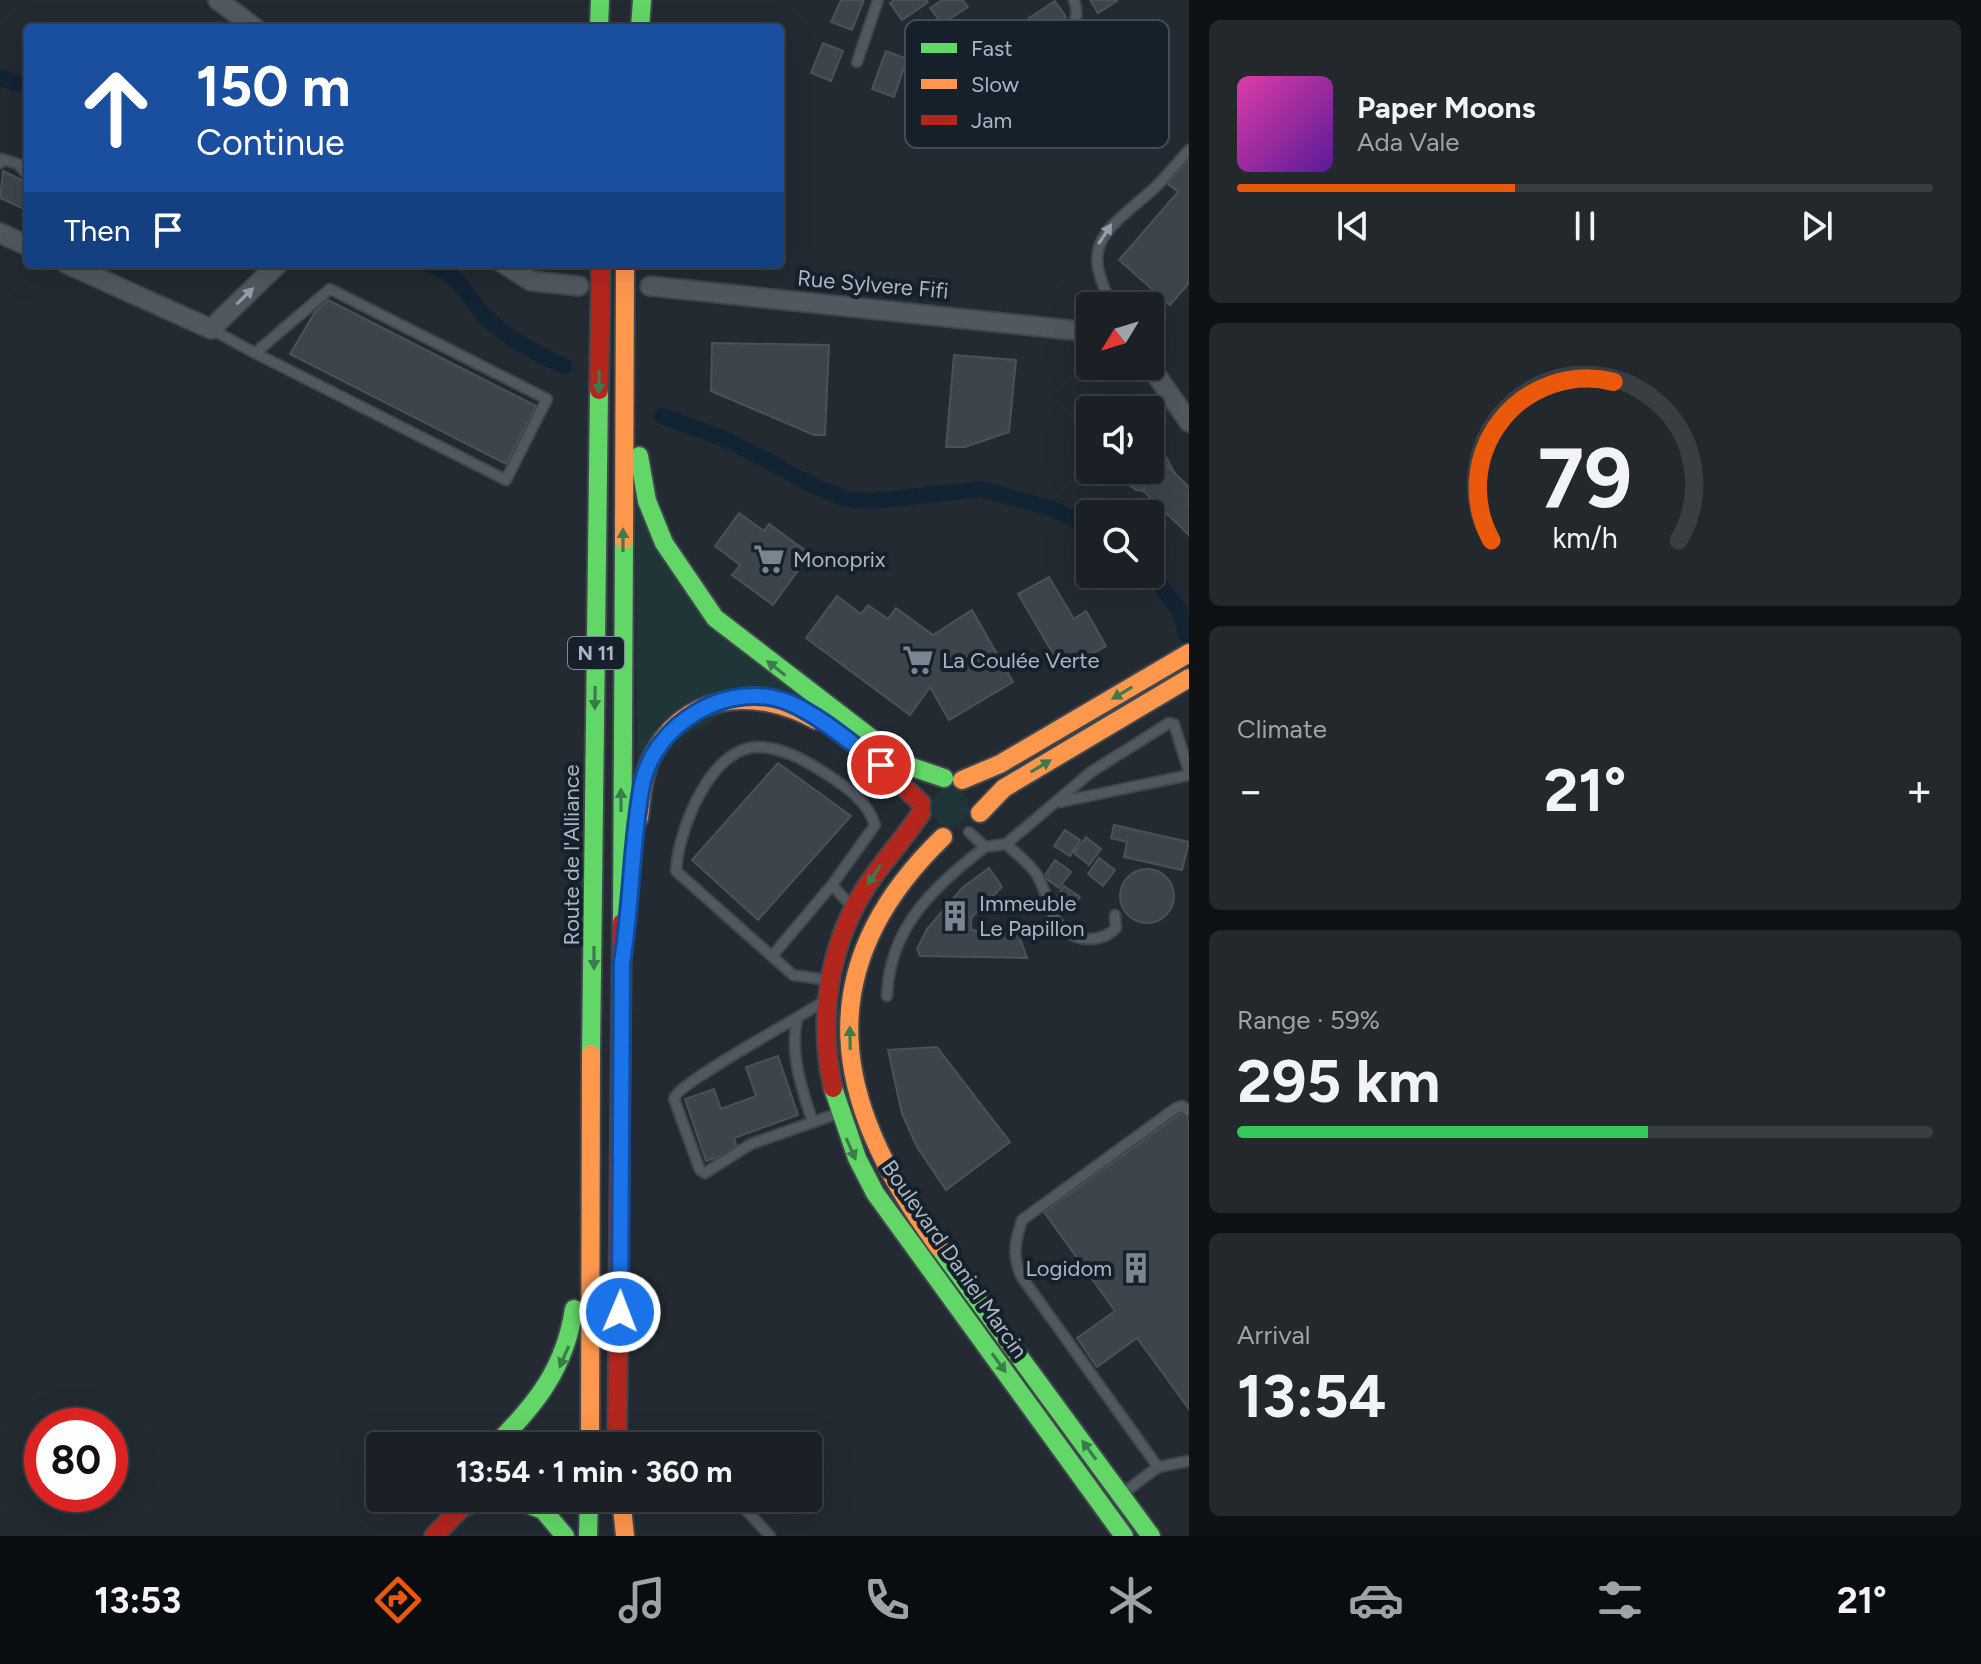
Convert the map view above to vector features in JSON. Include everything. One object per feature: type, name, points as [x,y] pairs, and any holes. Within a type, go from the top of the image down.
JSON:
[{"type":"main road","points":[[586,0],[586,24]]},
{"type":"main road","points":[[599,24],[600,0]]},
{"type":"main road","points":[[625,0],[625,24]]},
{"type":"main road","points":[[640,24],[642,0]]},
{"type":"main road","name":"Route de l'Alliance","points":[[590,1432],[589,1202],[595,1002],[601,268]]},
{"type":"main road","name":"N 11","points":[[617,1432],[625,268]]},
{"type":"main road","points":[[624,329],[632,369],[640,474],[663,543],[689,587],[731,633],[835,714],[906,765],[953,779],[977,794],[980,813]]},
{"type":"main road","points":[[921,808],[931,785],[1000,764],[1189,653]]},
{"type":"main road","points":[[622,962],[646,773],[666,737],[705,707],[748,698],[789,703],[881,765],[921,808],[926,826],[943,837],[957,837],[969,832],[980,813],[1004,788],[1189,678]]},
{"type":"main road","name":"Boulevard Daniel Marcin","points":[[921,808],[854,909],[831,980],[824,1051],[837,1114],[857,1163],[875,1193],[1124,1536]]},
{"type":"main road","name":"Boulevard Daniel Marcin","points":[[943,837],[910,865],[893,885],[861,955],[850,1002],[849,1040],[858,1105],[892,1178],[1151,1536]]},
{"type":"main road","points":[[507,1432],[541,1396],[567,1355],[577,1276],[583,1062],[587,1027],[595,1002]]},
{"type":"main road","points":[[418,1536],[434,1512]]},
{"type":"main road","points":[[434,1536],[439,1526],[456,1512]]},
{"type":"main road","points":[[547,1512],[565,1536]]},
{"type":"main road","points":[[588,1536],[589,1512]]},
{"type":"main road","points":[[615,1536],[617,1512]]},
{"type":"main road","points":[[621,1512],[625,1536]]},
{"type":"street","points":[[218,0],[250,24]]},
{"type":"street","points":[[0,233],[24,244]]},
{"type":"street","points":[[82,268],[211,329],[274,268]]},
{"type":"street","points":[[510,268],[531,281],[579,286]]},
{"type":"street","name":"Rue Sylvere Fifi","points":[[650,286],[1076,331]]},
{"type":"street","points":[[1160,380],[1189,422]]},
{"type":"lane","points":[[857,62],[878,0]]},
{"type":"lane","points":[[1074,0],[1077,8],[1074,20]]},
{"type":"lane","points":[[1107,292],[1098,272],[1096,251],[1100,241],[1111,225],[1151,192],[1189,150]]},
{"type":"lane","points":[[0,163],[2,159],[18,164],[24,171]]},
{"type":"lane","points":[[211,329],[255,353],[506,480],[547,399],[330,289],[255,353]]},
{"type":"lane","points":[[887,996],[888,969],[911,919],[942,880],[985,847],[1006,844],[1091,772],[1169,723],[1174,724],[1189,774],[1057,803]]},
{"type":"lane","points":[[772,956],[832,885],[875,825],[873,817],[855,793],[801,757],[759,747],[739,751],[715,771],[691,809],[677,854],[676,871],[793,975],[831,980]]},
{"type":"lane","points":[[969,832],[985,847]]},
{"type":"lane","points":[[1006,844],[1036,873],[1053,919],[1065,931],[1085,939],[1108,935],[1117,924],[1115,915]]},
{"type":"lane","points":[[832,885],[854,909]]},
{"type":"lane","points":[[827,999],[731,1059],[709,1068],[677,1091],[674,1099],[700,1170],[705,1173],[751,1144],[812,1120],[837,1114]]},
{"type":"lane","points":[[797,1019],[794,1037],[798,1069],[812,1120]]},
{"type":"lane","points":[[1158,1467],[1021,1276],[1014,1260],[1015,1242],[1022,1220],[1176,1108],[1182,1106],[1189,1111]]},
{"type":"lane","points":[[1121,1494],[1158,1467],[1189,1461]]},
{"type":"lane","points":[[748,1512],[770,1536]]},
{"type":"green space","points":[[635,504],[797,697],[772,688],[638,761]]},
{"type":"green space","points":[[950,788],[963,794],[969,807],[963,820],[950,826],[937,820],[931,807],[937,794]]},
{"type":"building","points":[[841,0],[864,0],[852,30],[831,22]]},
{"type":"building","points":[[895,0],[928,2],[902,20],[890,3]]},
{"type":"building","points":[[942,0],[963,0],[968,7],[948,20],[939,20],[930,8]]},
{"type":"building","points":[[1090,0],[1116,0],[1117,1],[1098,13]]},
{"type":"building","points":[[1055,1],[1066,17],[1062,20],[1029,18]]},
{"type":"building","points":[[823,43],[843,51],[831,81],[811,73]]},
{"type":"building","points":[[886,51],[905,58],[894,97],[872,89]]},
{"type":"building","points":[[1189,159],[1189,283],[1170,305],[1164,300],[1164,292],[1155,292],[1119,260],[1178,192],[1168,184]]},
{"type":"building","points":[[3,171],[24,181],[24,209],[0,198]]},
{"type":"building","points":[[328,300],[536,406],[506,464],[290,354],[315,312]]},
{"type":"building","points":[[712,343],[829,345],[825,435],[814,435],[711,391]]},
{"type":"building","points":[[954,355],[1016,360],[1009,432],[965,447],[946,447]]},
{"type":"building","points":[[1164,454],[1176,475],[1167,466],[1164,468]]},
{"type":"building","points":[[1167,466],[1189,487],[1189,535],[1164,511],[1164,500],[1152,500],[1142,490],[1148,484],[1164,484],[1164,469]]},
{"type":"building","points":[[1129,484],[1147,484],[1142,491]]},
{"type":"building","name":"Monoprix","points":[[739,513],[764,531],[769,524],[810,554],[773,605],[732,575],[740,565],[715,546]]},
{"type":"building","points":[[1049,577],[1074,619],[1086,611],[1106,646],[1063,671],[1018,594]]},
{"type":"building","name":"La Coulée Verte","points":[[837,596],[861,614],[868,605],[888,619],[896,608],[933,635],[972,610],[1013,682],[949,720],[930,687],[910,715],[806,638]]},
{"type":"building","points":[[778,763],[851,816],[758,920],[692,860]]},
{"type":"building","points":[[1114,825],[1189,842],[1182,870],[1124,857],[1127,842],[1111,838]]},
{"type":"building","points":[[1065,830],[1080,840],[1070,856],[1054,846]]},
{"type":"building","points":[[1086,837],[1101,849],[1089,865],[1074,853]]},
{"type":"building","points":[[1099,858],[1115,870],[1103,886],[1088,874]]},
{"type":"building","points":[[1055,860],[1071,872],[1059,888],[1044,877]]},
{"type":"building","name":"Immeuble Le Papillon","points":[[989,868],[1002,887],[971,918],[971,929],[1018,933],[1027,958],[920,956],[917,949],[927,929],[962,888]]},
{"type":"building","points":[[1147,869],[1166,877],[1174,896],[1166,915],[1147,923],[1128,915],[1120,896],[1128,877]]},
{"type":"building","points":[[1064,886],[1080,897],[1068,913],[1053,902]]},
{"type":"building","points":[[937,1047],[1010,1142],[946,1190],[917,1147],[902,1114],[888,1050]]},
{"type":"building","points":[[778,1056],[798,1115],[734,1138],[738,1150],[706,1161],[685,1099],[714,1089],[721,1109],[756,1096],[746,1067]]},
{"type":"building","name":"Logidom","points":[[1183,1112],[1189,1121],[1189,1409],[1137,1338],[1097,1367],[1077,1338],[1115,1311],[1044,1212]]},
{"type":"waterway","points":[[0,78],[24,85]]},
{"type":"waterway","points":[[439,268],[456,280],[484,315],[502,331],[564,366]]},
{"type":"waterway","points":[[662,416],[730,441],[810,484],[846,499],[873,501],[981,489],[1053,509],[1076,520]]},
{"type":"waterway","points":[[1162,588],[1179,610],[1187,636]]},
{"type":"traffic: fast","points":[[599,24],[600,0]]},
{"type":"traffic: fast","points":[[640,24],[642,0]]},
{"type":"traffic: fast","points":[[591,1054],[599,390]]},
{"type":"traffic: fast","points":[[639,456],[647,501],[664,543],[715,618],[906,765],[944,778]]},
{"type":"traffic: fast","points":[[622,923],[624,540]]},
{"type":"traffic: fast","points":[[833,1088],[857,1158],[875,1193],[1124,1536]]},
{"type":"traffic: fast","points":[[938,1246],[1151,1536]]},
{"type":"traffic: fast","points":[[508,1432],[535,1400],[556,1367],[564,1350],[574,1309]]},
{"type":"traffic: fast","points":[[545,1512],[565,1536]]},
{"type":"traffic: fast","points":[[588,1536],[589,1512]]},
{"type":"traffic: slow","points":[[624,540],[625,268]]},
{"type":"traffic: slow","points":[[962,780],[1000,764],[1189,653]]},
{"type":"traffic: slow","points":[[980,813],[1004,788],[1189,678]]},
{"type":"traffic: slow","points":[[639,818],[649,763],[663,739],[679,722],[699,709],[721,702],[768,702],[816,720]]},
{"type":"traffic: slow","points":[[938,1246],[902,1193],[875,1141],[857,1089],[849,1038],[853,987],[870,937],[899,887],[943,837]]},
{"type":"traffic: slow","points":[[590,1432],[591,1054]]},
{"type":"traffic: slow","points":[[622,1512],[625,1536]]},
{"type":"traffic: jam","points":[[599,390],[601,268]]},
{"type":"traffic: jam","points":[[879,764],[921,803]]},
{"type":"traffic: jam","points":[[833,1088],[826,1036],[835,959],[853,910],[866,887],[921,813]]},
{"type":"traffic: jam","points":[[617,1432],[622,923]]},
{"type":"traffic: jam","points":[[434,1536],[457,1512]]},
{"type":"place","name":"Monoprix","points":[[769,559]]},
{"type":"place","name":"La Coulée Verte","points":[[918,660]]},
{"type":"place","name":"Immeuble Le Papillon","points":[[955,916]]},
{"type":"place","name":"Logidom","points":[[1136,1268]]},
{"type":"route","points":[[620,1312],[622,962],[631,910],[642,784],[650,761],[666,737],[690,715],[719,703],[758,697],[789,703],[802,710],[881,765]]}]
